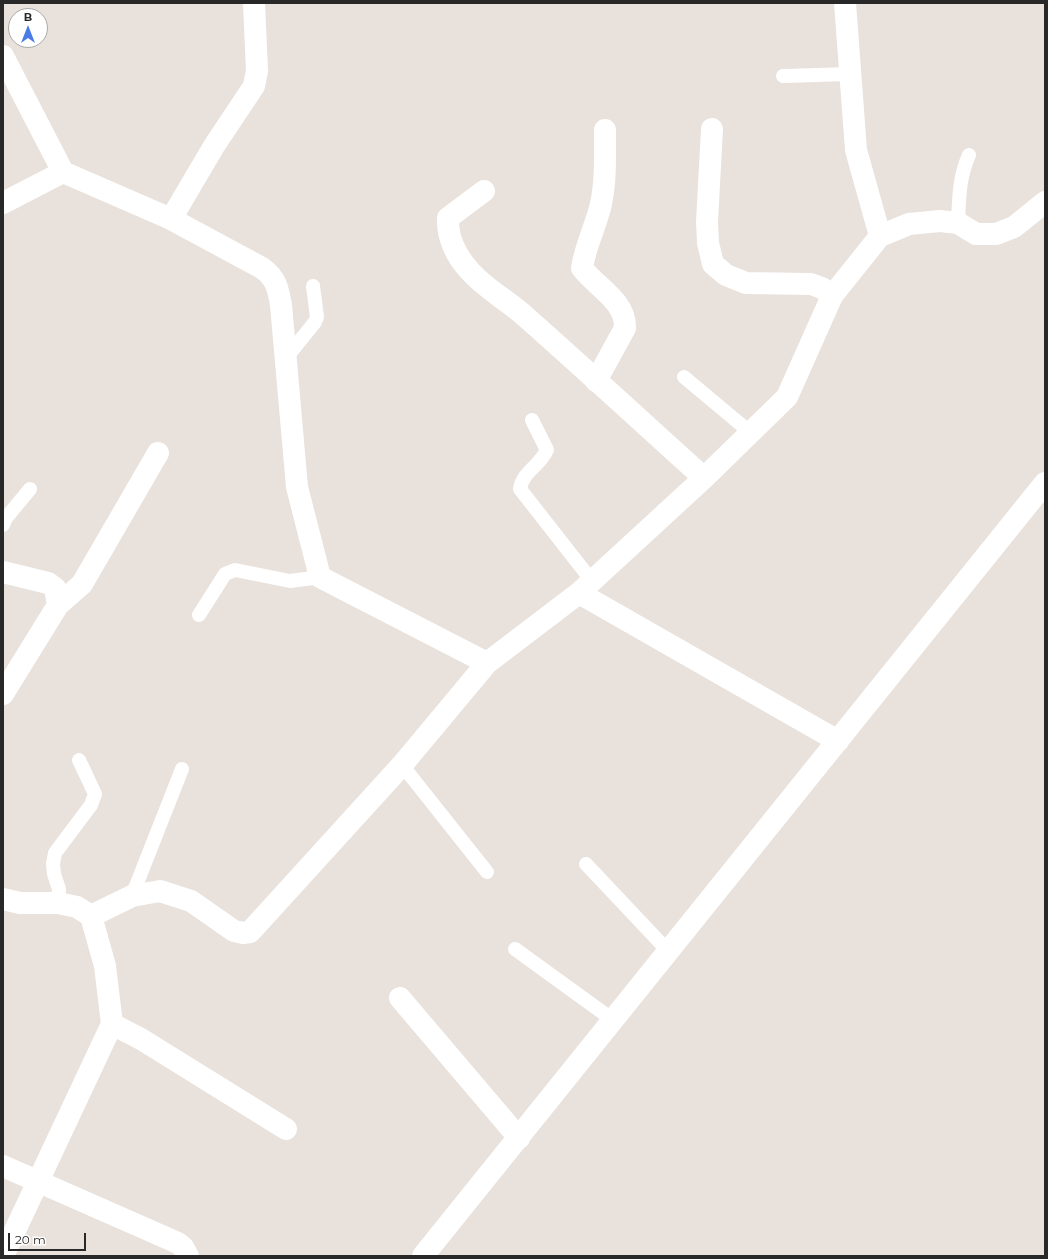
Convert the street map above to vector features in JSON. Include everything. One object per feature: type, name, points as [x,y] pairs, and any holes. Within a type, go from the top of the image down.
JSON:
[{"type":"street","points":[[171,219],[214,146],[254,86],[258,71],[254,3]]},
{"type":"street","points":[[845,3],[856,150],[880,236]]},
{"type":"street","points":[[3,56],[63,172],[171,219],[272,275],[278,285],[281,305],[296,487],[320,577],[487,663]]},
{"type":"street","points":[[712,129],[707,222],[708,242],[713,264],[726,275],[746,283],[811,284],[822,288],[832,296]]},
{"type":"street","points":[[596,381],[625,328],[626,319],[623,311],[609,294],[591,280],[582,268],[584,255],[601,204],[604,175],[605,130]]},
{"type":"street","points":[[3,203],[63,172]]},
{"type":"street","points":[[484,190],[448,218],[448,230],[454,247],[468,270],[485,286],[526,316],[704,478]]},
{"type":"street","points":[[91,916],[132,896],[160,891],[191,900],[234,931],[243,933],[250,932],[402,765],[487,663],[586,587],[704,478],[786,397],[832,296],[880,236],[909,224],[940,221],[958,223],[976,234],[996,234],[1014,228],[1045,202]]},
{"type":"street","points":[[3,694],[58,606],[82,584],[158,453]]},
{"type":"street","points":[[423,1256],[1045,484]]},
{"type":"street","points":[[3,572],[48,583],[55,588],[58,606]]},
{"type":"street","points":[[586,587],[838,741]]},
{"type":"street","points":[[3,899],[20,903],[58,903],[78,907],[91,916],[105,966],[112,1024],[3,1256]]},
{"type":"street","points":[[400,998],[519,1138]]},
{"type":"street","points":[[112,1024],[141,1039],[286,1129]]},
{"type":"street","points":[[3,1166],[178,1243],[183,1247],[188,1256]]},
{"type":"lane","points":[[783,76],[850,74]]},
{"type":"lane","points":[[958,223],[960,184],[963,168],[969,155]]},
{"type":"lane","points":[[286,358],[315,322],[317,317],[313,286]]},
{"type":"lane","points":[[684,377],[751,433]]},
{"type":"lane","points":[[532,420],[547,450],[543,458],[522,480],[520,490],[586,587]]},
{"type":"lane","points":[[3,525],[6,518],[30,489]]},
{"type":"lane","points":[[200,615],[225,574],[235,570],[290,580],[320,577]]},
{"type":"lane","points":[[58,903],[59,889],[54,874],[53,864],[55,853],[91,805],[95,794],[79,760]]},
{"type":"lane","points":[[402,765],[487,872]]},
{"type":"lane","points":[[132,896],[182,769]]},
{"type":"lane","points":[[586,864],[669,952]]},
{"type":"lane","points":[[515,949],[613,1020]]}]
